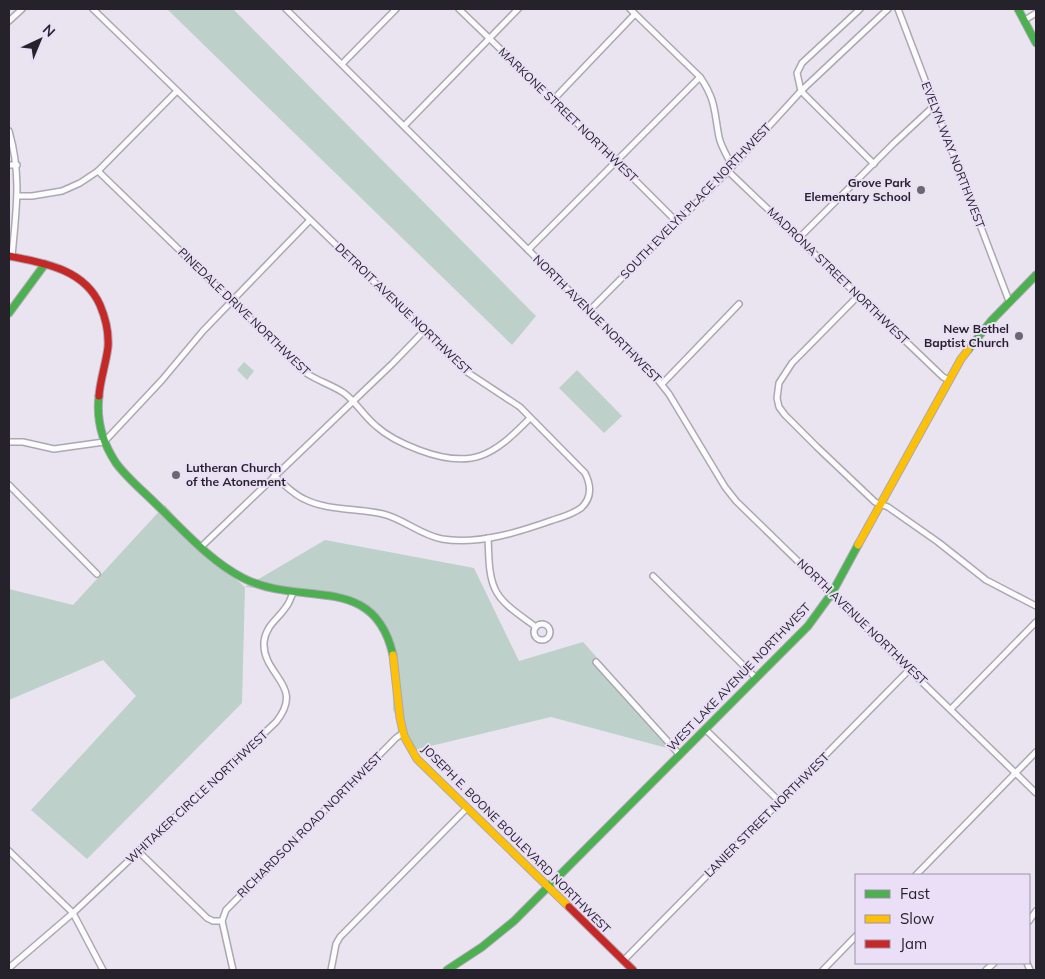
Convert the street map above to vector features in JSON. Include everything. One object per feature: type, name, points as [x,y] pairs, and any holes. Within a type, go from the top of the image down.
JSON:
[{"type":"main road","points":[[1018,9],[1036,44]]},
{"type":"main road","name":"JOSEPH E. BOONE BOULEVARD NORTHWEST","points":[[10,256],[45,264],[68,272],[78,278],[96,296],[106,315],[109,345],[98,410],[99,424],[104,442],[120,468],[221,565],[243,578],[267,588],[293,593],[332,595],[348,598],[365,606],[378,617],[385,629],[393,654],[399,718],[403,734],[417,759],[633,970]]},
{"type":"main road","points":[[9,313],[40,274],[45,264]]},
{"type":"main road","name":"WEST LAKE AVENUE NORTHWEST","points":[[447,970],[471,957],[495,938],[808,626],[832,593],[949,380],[976,339],[1009,301],[1036,275]]},
{"type":"street","points":[[9,21],[22,9]]},
{"type":"street","name":"DETROIT AVENUE NORTHWEST","points":[[93,9],[467,372],[509,398],[530,418],[585,473],[589,485],[588,498],[582,507],[573,513],[520,532],[488,538],[459,540],[441,539],[426,534],[383,514],[316,504],[294,494],[274,476]]},
{"type":"street","name":"NORTH AVENUE NORTHWEST","points":[[286,9],[662,384],[725,487],[736,501],[1036,793]]},
{"type":"street","points":[[342,64],[396,9]]},
{"type":"street","name":"MARKONE STREET NORTHWEST","points":[[459,9],[677,222]]},
{"type":"street","points":[[404,126],[518,9]]},
{"type":"street","points":[[630,9],[700,77],[708,88],[714,102],[719,139],[732,166]]},
{"type":"street","points":[[860,9],[802,63],[798,73],[801,91],[874,164]]},
{"type":"street","name":"SOUTH EVELYN PLACE NORTHWEST","points":[[590,311],[728,171],[801,91],[888,9]]},
{"type":"street","name":"EVELYN WAY NORTHWEST","points":[[898,9],[1009,301]]},
{"type":"street","points":[[1025,20],[1036,13]]},
{"type":"street","points":[[553,100],[635,14]]},
{"type":"street","points":[[528,250],[700,77]]},
{"type":"street","points":[[18,196],[32,196],[62,191],[80,183],[98,171],[177,91]]},
{"type":"street","points":[[798,239],[934,106]]},
{"type":"street","points":[[9,131],[17,165],[18,196],[10,256]]},
{"type":"street","points":[[9,165],[17,165]]},
{"type":"street","name":"PINEDALE DRIVE NORTHWEST","points":[[98,171],[306,373],[338,389],[376,426],[392,438],[435,455],[452,459],[473,458],[494,450],[509,440],[530,418]]},
{"type":"street","name":"MADRONA STREET NORTHWEST","points":[[728,171],[943,377],[949,380]]},
{"type":"street","points":[[9,442],[23,442],[54,448],[104,442],[162,380],[203,331],[310,220]]},
{"type":"street","points":[[858,296],[792,363],[779,383],[777,398],[779,407],[875,502],[888,507],[938,542],[986,580],[1036,606]]},
{"type":"street","points":[[662,384],[740,304]]},
{"type":"street","points":[[201,547],[353,402],[424,330]]},
{"type":"street","points":[[9,485],[97,574]]},
{"type":"street","points":[[488,538],[495,590],[508,605],[536,628]]},
{"type":"street","points":[[653,576],[756,678]]},
{"type":"street","name":"WHITAKER CIRCLE NORTHWEST","points":[[9,968],[73,913],[139,852],[282,715],[286,703],[286,690],[282,680],[267,660],[264,642],[269,627],[288,605],[293,593]]},
{"type":"street","points":[[951,709],[1036,622]]},
{"type":"street","points":[[596,662],[679,754]]},
{"type":"street","name":"LANIER STREET NORTHWEST","points":[[623,961],[910,669]]},
{"type":"street","points":[[705,729],[780,802]]},
{"type":"street","name":"RICHARDSON ROAD NORTHWEST","points":[[222,921],[226,910],[396,738],[403,734]]},
{"type":"street","points":[[917,874],[1036,752]]},
{"type":"street","points":[[331,970],[336,944],[340,937],[467,808]]},
{"type":"street","points":[[9,850],[73,913],[103,970]]},
{"type":"street","points":[[139,852],[207,918],[213,921],[222,921],[233,970]]},
{"type":"street","points":[[823,970],[855,937]]},
{"type":"green space","points":[[167,9],[233,9],[536,316],[512,345]]},
{"type":"green space","points":[[244,362],[254,371],[247,380],[237,370]]},
{"type":"green space","points":[[577,370],[622,416],[604,433],[559,388]]},
{"type":"green space","points":[[165,505],[215,561],[245,587],[242,703],[87,859],[31,810],[136,696],[103,660],[9,700],[9,589],[73,605]]},
{"type":"green space","points":[[325,540],[474,568],[519,661],[583,642],[682,752],[551,717],[414,750],[393,710],[392,638],[371,608],[340,598],[245,587]]},
{"type":"traffic: fast","points":[[1018,9],[1036,43]]},
{"type":"traffic: fast","points":[[9,313],[45,264]]},
{"type":"traffic: fast","points":[[968,350],[991,321],[1036,275]]},
{"type":"traffic: fast","points":[[99,396],[98,414],[101,431],[116,463],[130,479],[208,554],[243,578],[265,586],[288,591],[333,596],[352,602],[370,612],[383,629],[393,655]]},
{"type":"traffic: fast","points":[[447,970],[482,947],[514,921],[808,626],[832,593],[858,545]]},
{"type":"traffic: slow","points":[[858,545],[961,359],[968,350]]},
{"type":"traffic: slow","points":[[393,655],[400,718],[404,736],[417,759],[569,907]]},
{"type":"traffic: jam","points":[[9,256],[49,265],[62,270],[84,283],[93,293],[104,315],[108,336],[108,347],[99,396]]},
{"type":"traffic: jam","points":[[569,907],[633,970]]},
{"type":"place","name":"Grove Park Elementary School","points":[[921,190]]},
{"type":"place","name":"New Bethel Baptist Church","points":[[1019,336]]},
{"type":"place","name":"Lutheran Church of the Atonement","points":[[176,475]]}]
